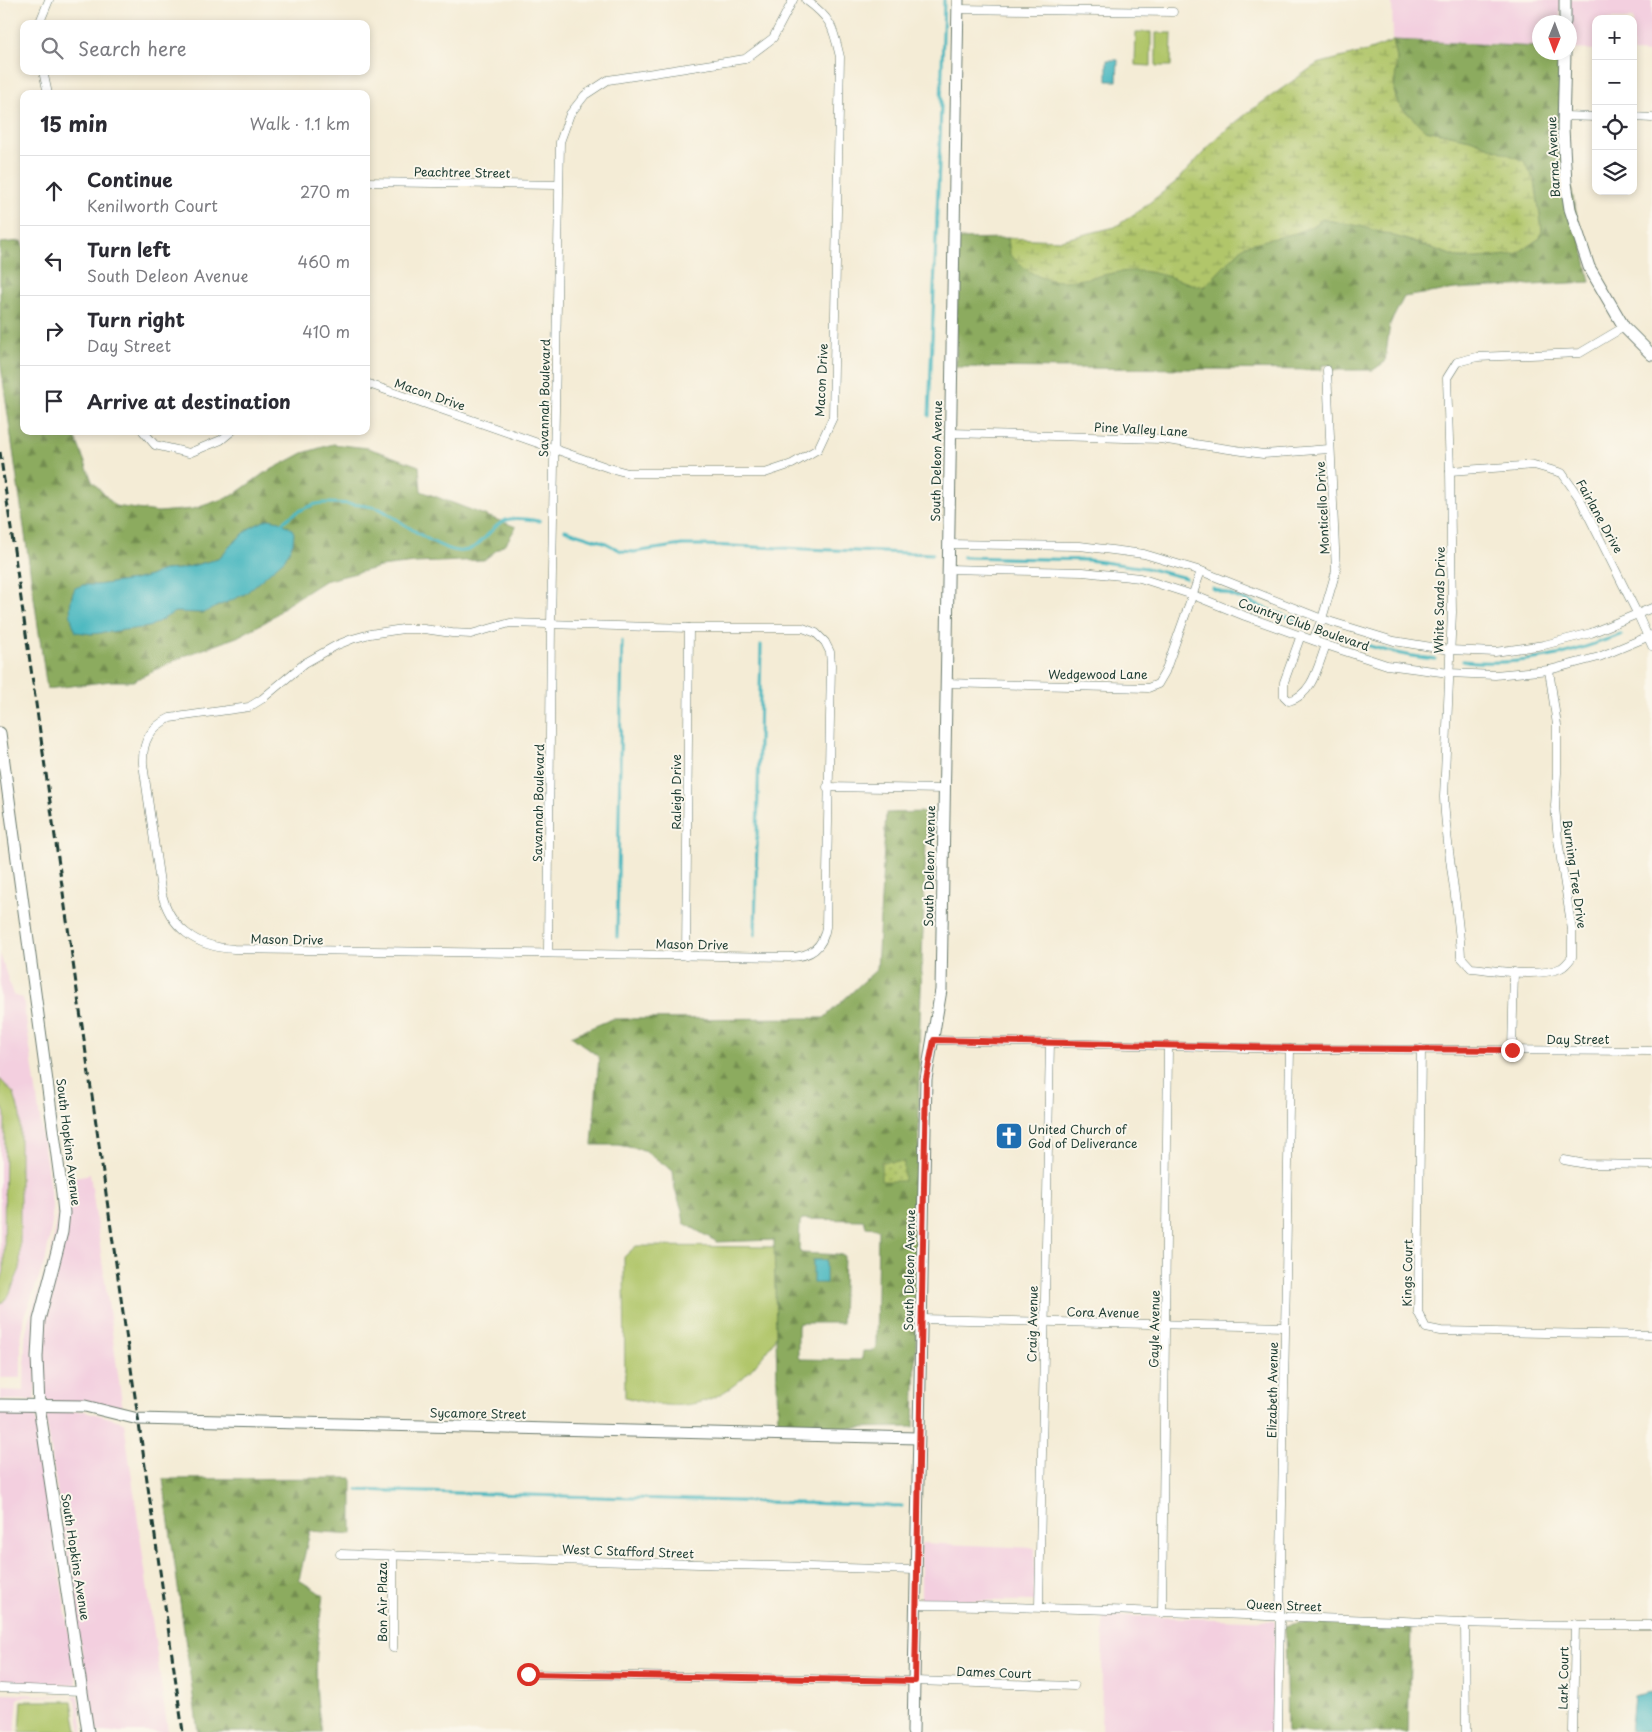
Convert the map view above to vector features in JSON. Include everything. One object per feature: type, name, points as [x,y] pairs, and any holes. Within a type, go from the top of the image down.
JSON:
[{"type":"street","points":[[41,20],[49,0]]},
{"type":"street","name":"Savannah Boulevard","points":[[548,953],[551,625],[560,142],[570,114],[584,95],[608,80],[745,59],[773,38],[792,0]]},
{"type":"street","name":"Macon Drive","points":[[370,384],[628,473],[765,473],[792,464],[818,449],[833,417],[840,58],[834,29],[822,12],[806,0]]},
{"type":"street","points":[[1565,0],[1565,15]]},
{"type":"street","points":[[958,4],[1174,12]]},
{"type":"street","name":"South Deleon Avenue","points":[[913,1732],[926,1079],[941,990],[958,4]]},
{"type":"street","name":"Barna Avenue","points":[[1565,60],[1566,183],[1570,209],[1589,267],[1624,327],[1652,355]]},
{"type":"street","points":[[44,75],[47,90]]},
{"type":"street","points":[[1564,116],[1592,117]]},
{"type":"street","points":[[1637,117],[1652,118]]},
{"type":"street","name":"Peachtree Street","points":[[370,182],[558,185]]},
{"type":"street","name":"White Sands Drive","points":[[1514,972],[1471,968],[1461,957],[1459,923],[1445,823],[1452,612],[1447,378],[1457,362],[1477,357],[1580,354],[1624,327]]},
{"type":"street","name":"Monticello Drive","points":[[1313,640],[1322,619],[1336,570],[1326,370]]},
{"type":"street","name":"Pine Valley Lane","points":[[950,433],[1160,439],[1263,454],[1329,449]]},
{"type":"street","points":[[146,435],[155,445],[189,453],[221,440],[227,435]]},
{"type":"street","name":"Fairlane Drive","points":[[1450,470],[1534,465],[1562,473],[1580,499],[1650,636],[1652,646]]},
{"type":"street","name":"Country Club Boulevard","points":[[948,544],[1080,546],[1144,554],[1201,571],[1322,619],[1394,641],[1450,650],[1495,652],[1544,645],[1591,633],[1652,608]]},
{"type":"street","name":"Country Club Boulevard","points":[[947,569],[1083,572],[1140,578],[1193,594],[1245,616],[1387,665],[1449,673],[1495,675],[1549,670],[1599,657],[1650,636]]},
{"type":"street","name":"Wedgewood Lane","points":[[946,683],[1148,688],[1158,684],[1165,672],[1201,571]]},
{"type":"street","name":"Mason Drive","points":[[542,623],[551,625],[803,628],[821,636],[828,647],[831,665],[827,787],[826,927],[823,938],[811,954],[797,957],[234,949],[213,947],[198,941],[175,922],[162,898],[142,757],[149,735],[165,720],[180,716],[249,707],[262,699],[306,663],[337,645],[352,639],[389,630],[403,629],[424,629],[465,634],[476,633],[499,624],[542,623]]},
{"type":"street","name":"Raleigh Drive","points":[[686,956],[689,628]]},
{"type":"street","points":[[1301,635],[1284,682],[1284,696],[1290,702],[1298,699],[1308,690],[1326,645]]},
{"type":"street","name":"Burning Tree Drive","points":[[1514,972],[1546,972],[1563,967],[1572,957],[1572,930],[1558,840],[1555,806],[1557,773],[1556,726],[1549,670]]},
{"type":"street","name":"South Hopkins Avenue","points":[[0,733],[64,1213],[62,1232],[39,1320],[37,1357],[39,1406],[88,1732]]},
{"type":"street","points":[[827,787],[944,789]]},
{"type":"street","points":[[1512,1050],[1514,972]]},
{"type":"street","name":"Day Street","points":[[934,1040],[1290,1048],[1652,1051]]},
{"type":"street","name":"Craig Avenue","points":[[1039,1606],[1050,1042]]},
{"type":"street","name":"Gayle Avenue","points":[[1162,1613],[1168,1046]]},
{"type":"street","name":"Elizabeth Avenue","points":[[1278,1732],[1290,1048]]},
{"type":"street","name":"Kings Court","points":[[1421,1049],[1418,1312],[1426,1328],[1441,1331],[1652,1335]]},
{"type":"street","points":[[1564,1160],[1586,1164],[1652,1165]]},
{"type":"street","name":"Cora Avenue","points":[[922,1319],[1284,1327]]},
{"type":"street","name":"Sycamore Street","points":[[0,1405],[85,1406],[138,1419],[918,1438]]},
{"type":"street","name":"West C Stafford Street","points":[[340,1554],[916,1570]]},
{"type":"street","name":"Bon Air Plaza","points":[[393,1555],[393,1648]]},
{"type":"street","name":"Queen Street","points":[[916,1606],[1039,1606],[1162,1613],[1465,1623],[1652,1625]]},
{"type":"street","points":[[1465,1623],[1466,1732]]},
{"type":"street","name":"Lark Court","points":[[1573,1732],[1574,1624]]},
{"type":"street","name":"Dames Court","points":[[528,1674],[915,1681],[1074,1686]]},
{"type":"street","points":[[0,1688],[82,1691]]},
{"type":"shaded area","points":[[1392,0],[1560,0],[1560,15],[1532,15],[1532,47],[1393,40]]},
{"type":"shaded area","points":[[1570,0],[1652,0],[1652,53],[1637,52],[1637,15],[1592,15],[1592,50],[1577,49],[1577,15],[1570,15]]},
{"type":"shaded area","points":[[0,954],[13,995],[23,998],[52,1204],[52,1223],[46,1258],[25,1316],[21,1340],[21,1378],[0,1378]]},
{"type":"shaded area","points":[[90,1174],[123,1410],[43,1401],[42,1357],[44,1321],[65,1179]]},
{"type":"shaded area","points":[[58,1196],[58,1231],[53,1249],[34,1400],[0,1400],[0,1390],[24,1391],[25,1341],[29,1317],[50,1259],[56,1224]]},
{"type":"shaded area","points":[[0,1411],[35,1412],[77,1685],[0,1683]]},
{"type":"shaded area","points":[[85,1411],[124,1422],[168,1732],[93,1732],[45,1412]]},
{"type":"shaded area","points":[[921,1543],[1035,1548],[1034,1601],[921,1600]]},
{"type":"shaded area","points":[[1103,1615],[1275,1621],[1273,1732],[1101,1732]]},
{"type":"shaded area","points":[[0,1694],[78,1696],[83,1732],[81,1732],[76,1700],[72,1696],[20,1697],[18,1699],[15,1732],[0,1732]]},
{"type":"green space","points":[[1136,32],[1151,32],[1151,66],[1135,65]]},
{"type":"green space","points":[[1156,33],[1172,33],[1171,66],[1156,66]]},
{"type":"green space","points":[[1393,40],[1532,47],[1532,60],[1560,60],[1559,128],[1590,282],[1455,289],[1404,297],[1390,324],[1385,362],[1373,370],[1331,370],[1331,365],[1322,365],[1322,370],[956,367],[958,239],[1008,238],[1010,255],[1107,274],[1132,270],[1158,273],[1204,287],[1245,245],[1315,225],[1322,219],[1360,226],[1421,244],[1459,258],[1516,254],[1540,238],[1542,230],[1535,181],[1524,162],[1470,139],[1425,130],[1398,104],[1394,91],[1397,59]]},
{"type":"green space","points":[[1393,40],[1397,59],[1394,91],[1398,104],[1425,130],[1470,139],[1524,161],[1535,181],[1542,230],[1540,238],[1516,254],[1459,258],[1421,244],[1360,226],[1322,219],[1315,225],[1296,233],[1245,245],[1204,287],[1160,274],[1142,271],[1121,272],[1070,281],[1057,281],[1045,279],[1034,274],[1010,255],[1008,238],[1061,240],[1115,227],[1177,181],[1219,136],[1250,111],[1317,64],[1367,51]]},
{"type":"green space","points":[[20,241],[20,435],[75,435],[92,481],[115,506],[158,512],[193,509],[232,496],[263,474],[303,453],[333,444],[368,448],[419,466],[421,491],[516,527],[507,542],[484,560],[415,563],[380,567],[324,581],[288,604],[267,621],[237,637],[184,656],[133,681],[111,681],[47,689],[0,359],[0,243]],"holes":[[[268,519],[203,613],[175,612],[92,634],[82,632],[83,585],[134,580],[164,570],[180,569],[218,559],[250,528]]]},
{"type":"green space","points":[[927,812],[919,1050],[919,1218],[914,1427],[778,1429],[774,1240],[717,1242],[684,1223],[675,1190],[673,1171],[644,1150],[618,1145],[592,1145],[599,1057],[571,1036],[612,1019],[824,1018],[877,969],[886,813]],"holes":[[[802,1219],[863,1220],[866,1227],[878,1230],[876,1348],[873,1351],[863,1351],[860,1360],[800,1359],[798,1357],[799,1323],[842,1323],[844,1255],[801,1253],[799,1249],[800,1222]]]},
{"type":"green space","points":[[0,1079],[14,1094],[20,1115],[20,1269],[9,1295],[0,1305],[0,1285],[4,1271],[5,1114],[0,1101]]},
{"type":"green space","points":[[881,1161],[904,1162],[904,1181],[881,1181]]},
{"type":"green space","points":[[636,1246],[776,1247],[777,1327],[775,1339],[742,1379],[727,1390],[712,1398],[680,1405],[663,1405],[625,1397],[624,1257]]},
{"type":"green space","points":[[352,1478],[352,1534],[310,1531],[299,1580],[323,1595],[317,1646],[316,1681],[322,1732],[198,1732],[163,1479]]},
{"type":"green space","points":[[1298,1623],[1411,1627],[1408,1732],[1287,1732],[1285,1626]]},
{"type":"green space","points":[[22,1701],[72,1701],[77,1732],[20,1732]]},
{"type":"water","points":[[1107,60],[1118,60],[1117,81],[1107,81]]},
{"type":"water","points":[[268,519],[280,521],[292,529],[294,533],[293,543],[285,559],[245,594],[203,613],[175,612],[149,627],[92,634],[76,632],[70,610],[75,588],[83,585],[134,580],[164,570],[180,569],[218,559],[250,528]]},
{"type":"water","points":[[813,1260],[826,1260],[826,1283],[813,1283]]},
{"type":"water","points":[[1652,1692],[1652,1732],[1630,1732],[1634,1696]]},
{"type":"waterway","points":[[929,416],[944,0]]},
{"type":"waterway","points":[[280,525],[296,513],[316,504],[338,503],[367,506],[382,510],[433,542],[457,551],[466,551],[473,548],[496,526],[510,519],[522,518],[540,521]]},
{"type":"waterway","points":[[565,530],[606,543],[621,551],[634,552],[682,545],[705,545],[933,554]]},
{"type":"waterway","points":[[963,557],[1088,560],[1146,568],[1186,578]]},
{"type":"waterway","points":[[1212,588],[1304,623]]},
{"type":"waterway","points":[[1331,632],[1382,650],[1435,659]]},
{"type":"waterway","points":[[1463,661],[1500,662],[1538,658],[1569,652],[1621,635]]},
{"type":"waterway","points":[[617,937],[622,641]]},
{"type":"waterway","points":[[755,935],[761,645]]},
{"type":"waterway","points":[[357,1490],[902,1506]]},
{"type":"railway","points":[[0,452],[183,1732]]},
{"type":"place","name":"United Church of God of Deliverance","points":[[1009,1136]]},
{"type":"route","points":[[528,1674],[915,1681],[926,1079],[934,1040],[1290,1048],[1512,1050]]}]
